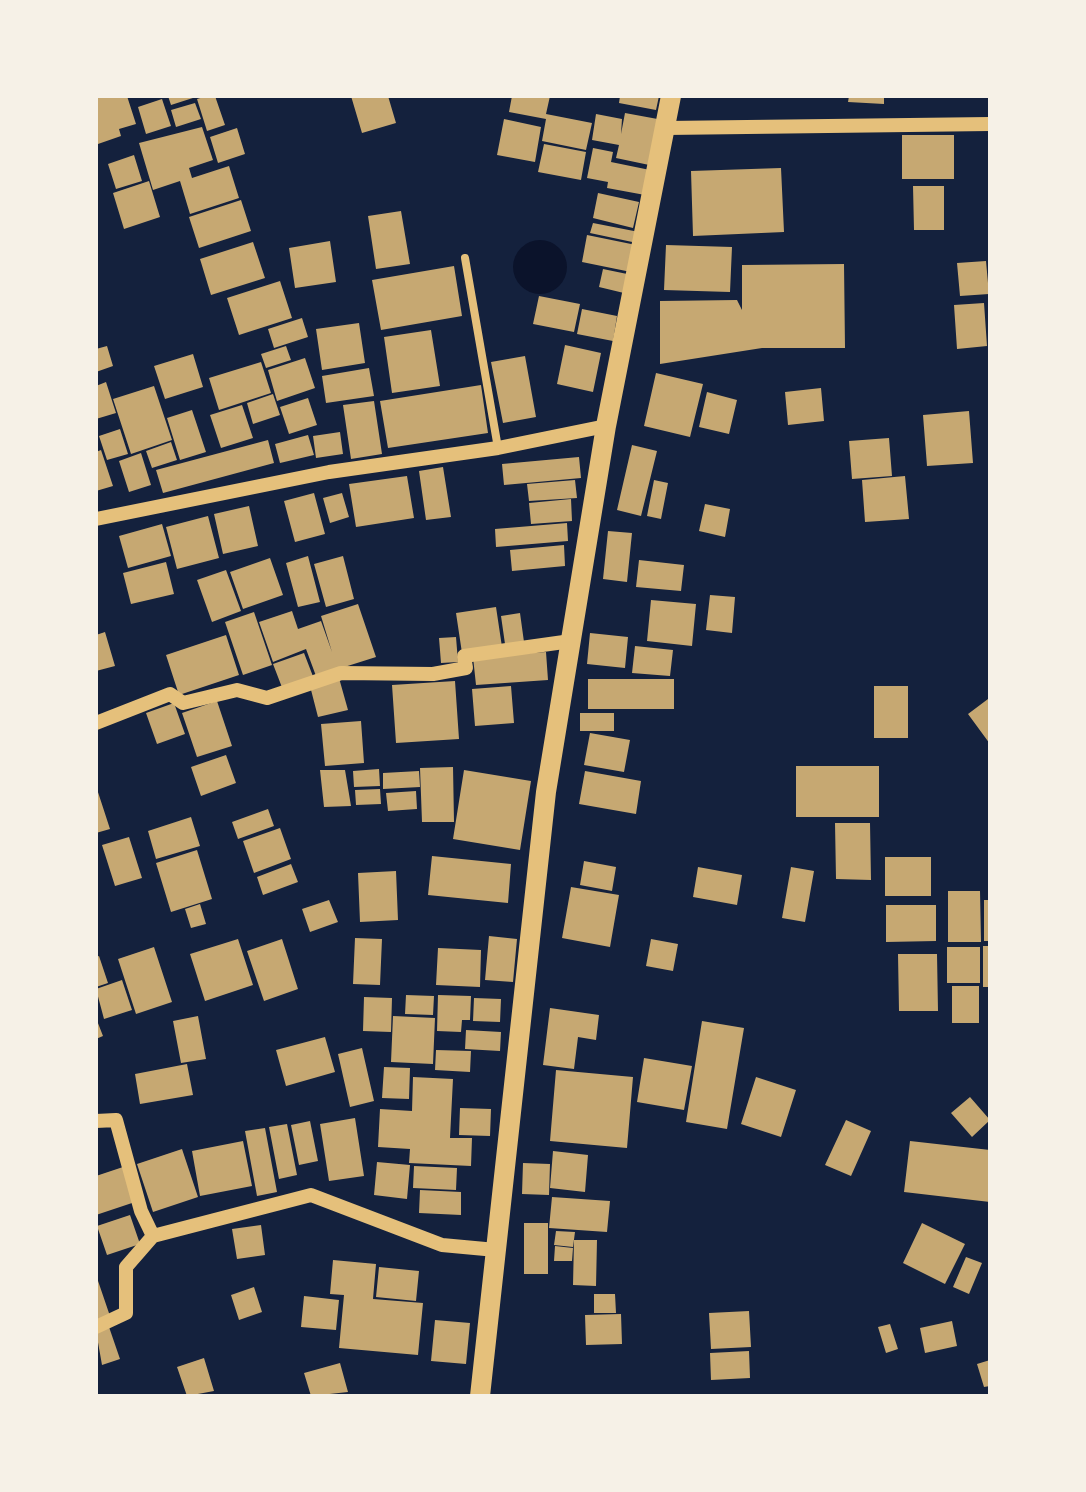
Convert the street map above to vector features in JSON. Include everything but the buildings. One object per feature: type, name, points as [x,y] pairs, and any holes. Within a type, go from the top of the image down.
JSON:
[{"type":"main road","points":[[480,1396],[546,792],[606,426],[671,96]]},
{"type":"street","points":[[666,128],[990,124]]},
{"type":"street","points":[[465,258],[498,448]]},
{"type":"street","points":[[96,519],[329,472],[498,448],[606,426]]},
{"type":"street","points":[[96,723],[170,694],[183,703],[237,690],[267,698],[341,673],[433,674],[466,668],[464,656],[571,641]]},
{"type":"street","points":[[96,1121],[116,1120],[141,1211],[153,1236]]},
{"type":"street","points":[[96,1327],[126,1313],[126,1267],[153,1236],[311,1195],[442,1245],[496,1250]]},
{"type":"water","points":[[540,240],[559,248],[567,267],[559,286],[540,294],[521,286],[513,267],[521,248]]}]
